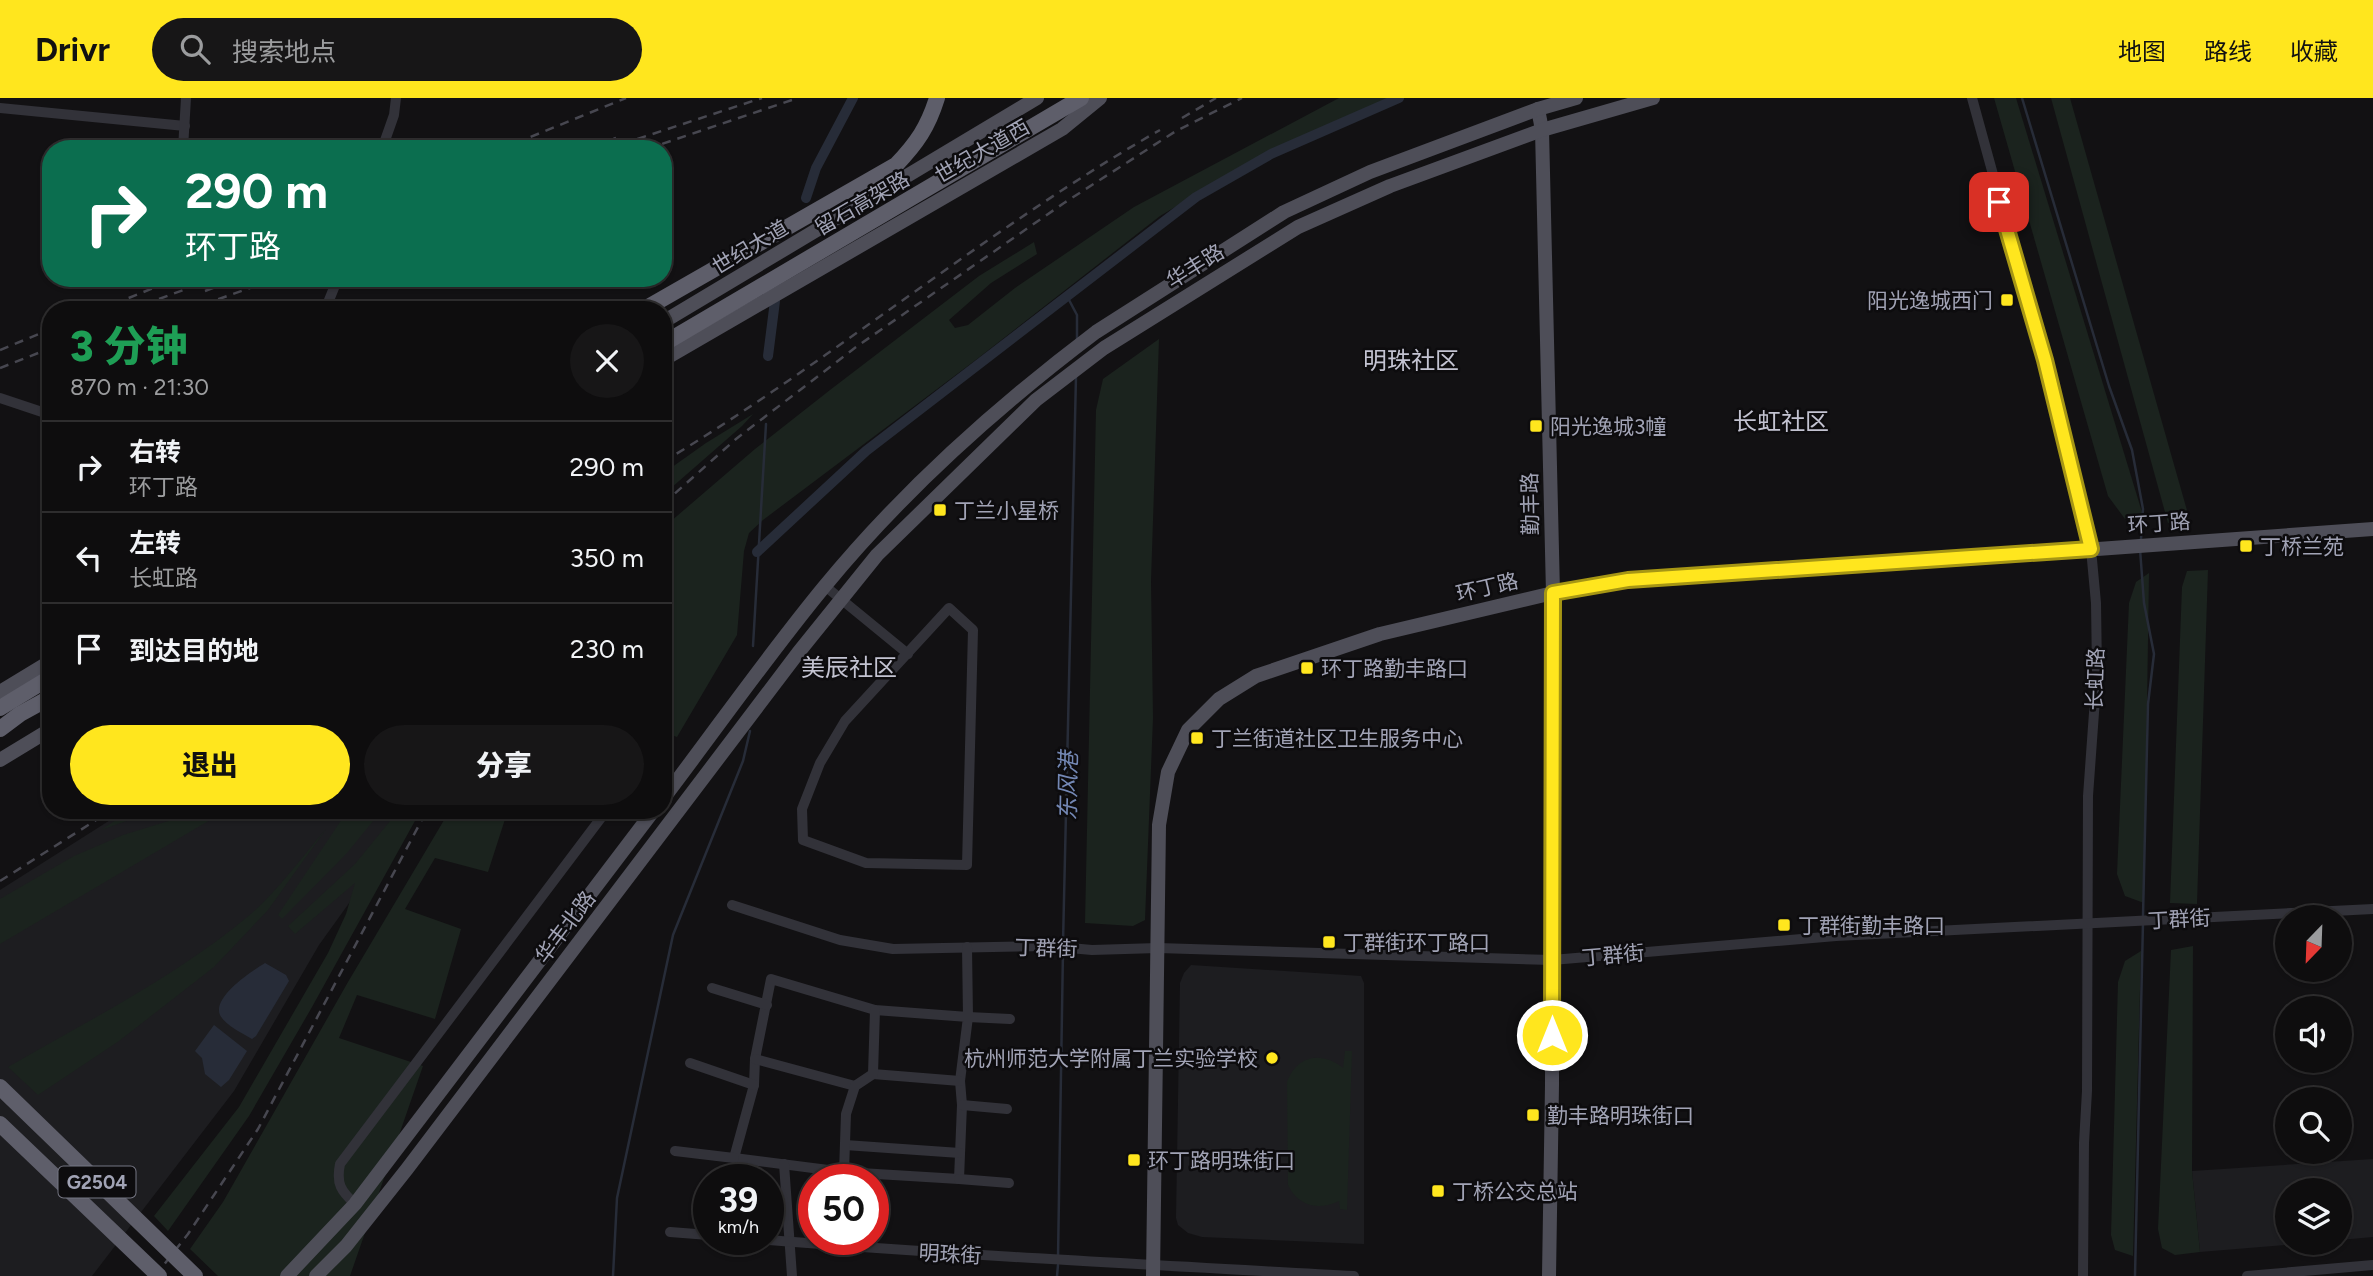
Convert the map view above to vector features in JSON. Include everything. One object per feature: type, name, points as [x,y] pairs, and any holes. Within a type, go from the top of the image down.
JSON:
[{"type":"highway","points":[[659,301],[896,165],[915,146],[930,120],[937,98]]},
{"type":"highway","name":"留石高架路","points":[[672,339],[1082,98]]},
{"type":"highway","points":[[0,708],[42,682]]},
{"type":"highway","points":[[0,729],[42,702]]},
{"type":"highway","points":[[0,737],[42,714]]},
{"type":"highway","name":"G2504","points":[[0,1087],[195,1276]]},
{"type":"highway","name":"G2504","points":[[0,1124],[159,1276]]},
{"type":"main road","name":"世纪大道","points":[[672,317],[1037,98]]},
{"type":"main road","name":"世纪大道西","points":[[672,355],[1062,129],[1100,98]]},
{"type":"main road","name":"华丰路","points":[[825,586],[890,514],[952,454],[1026,387],[1096,332],[1284,212],[1370,172],[1538,109],[1576,98]]},
{"type":"main road","name":"华丰路","points":[[841,599],[877,555],[1036,400],[1104,348],[1298,227],[1390,186],[1542,130],[1653,98]]},
{"type":"main road","name":"勤丰路","points":[[1538,109],[1542,130],[1553,593],[1549,1276]]},
{"type":"main road","name":"环丁路","points":[[1153,1271],[1158,825],[1168,772],[1188,730],[1219,699],[1256,676],[1380,634],[1553,593],[1628,580],[2373,529]]},
{"type":"main road","points":[[672,787],[825,586]]},
{"type":"main road","name":"华丰北路","points":[[316,1276],[346,1246],[407,1169],[841,599]]},
{"type":"main road","points":[[0,692],[42,666]]},
{"type":"main road","points":[[0,760],[42,734]]},
{"type":"main road","name":"华丰北路","points":[[287,1276],[355,1204],[647,819]]},
{"type":"street","points":[[184,140],[186,98]]},
{"type":"street","points":[[385,140],[394,115],[396,98]]},
{"type":"street","name":"长虹路","points":[[1972,98],[2045,360],[2091,549],[2096,603],[2097,671],[2088,796],[2089,924],[2083,1276]]},
{"type":"street","points":[[0,108],[185,126]]},
{"type":"street","points":[[0,398],[42,412]]},
{"type":"street","points":[[825,586],[908,654]]},
{"type":"street","points":[[948,608],[973,631],[967,865],[866,863],[803,840],[802,809],[820,763],[845,721],[908,654],[948,608]]},
{"type":"street","points":[[355,1204],[340,1191],[337,1177],[340,1164],[600,819]]},
{"type":"street","name":"丁群街","points":[[732,905],[840,940],[892,949],[1048,946],[1092,950],[1158,948],[1552,960],[1836,936],[2373,909]]},
{"type":"street","points":[[959,1178],[962,1105],[960,1081],[968,1017],[968,947]]},
{"type":"street","points":[[734,1158],[754,1085],[755,1059],[771,979],[875,1010],[1010,1019]]},
{"type":"street","points":[[712,988],[767,1005]]},
{"type":"street","points":[[873,1074],[875,1010]]},
{"type":"street","points":[[755,1059],[855,1086]]},
{"type":"street","points":[[690,1063],[754,1085]]},
{"type":"street","points":[[844,1164],[846,1114],[855,1086],[873,1074],[960,1081]]},
{"type":"street","points":[[962,1105],[1007,1109]]},
{"type":"street","points":[[845,1145],[960,1153]]},
{"type":"street","points":[[675,1151],[798,1166]]},
{"type":"street","points":[[784,1164],[792,1276]]},
{"type":"street","points":[[889,1174],[1009,1183]]},
{"type":"street","points":[[670,1232],[693,1234]]},
{"type":"street","name":"明珠街","points":[[784,1241],[1075,1262],[1153,1271],[1354,1276]]},
{"type":"street","points":[[2246,1276],[2340,1272],[2373,1265]]},
{"type":"shaded area","points":[[1339,98],[1392,98],[1337,121],[1227,176],[1160,216],[977,359],[763,520],[749,533],[744,551],[737,635],[677,737],[672,735],[672,520],[755,449],[979,276],[1034,242],[1037,254],[991,283],[949,320],[955,328],[968,325],[1015,288],[1134,207]]},
{"type":"shaded area","points":[[1994,98],[2016,98],[2145,522],[2125,519],[2108,496]]},
{"type":"shaded area","points":[[2051,98],[2070,98],[2190,521],[2168,523]]},
{"type":"shaded area","points":[[1159,339],[1151,581],[1153,718],[1145,920],[1133,926],[1085,923],[1096,410],[1103,379]]},
{"type":"shaded area","points":[[753,414],[672,487],[672,467]]},
{"type":"shaded area","points":[[2208,570],[2197,904],[2170,903],[2182,587],[2187,571]]},
{"type":"shaded area","points":[[2149,573],[2144,903],[2125,896],[2117,874],[2129,603],[2136,582]]},
{"type":"shaded area","points":[[112,819],[410,819],[319,945],[234,1091],[92,1276],[0,1276],[0,890]]},
{"type":"shaded area","points":[[118,819],[132,819],[101,830]]},
{"type":"shaded area","points":[[175,819],[212,819],[0,944],[0,899],[74,856],[123,835]]},
{"type":"shaded area","points":[[342,819],[375,819],[347,853],[282,919],[278,915]]},
{"type":"shaded area","points":[[392,819],[416,819],[249,1116],[168,1231],[154,1216],[239,1107],[328,953],[346,914],[355,883],[295,934],[288,926],[355,864]]},
{"type":"shaded area","points":[[445,819],[505,819],[488,872],[435,858],[405,909],[461,929],[435,1019],[357,995],[339,1038],[423,1066],[350,1276],[218,1276],[190,1249],[223,1202]]},
{"type":"shaded area","points":[[326,829],[268,910],[214,967],[119,1041],[38,1095],[8,1067],[134,995],[224,935],[272,893]]},
{"type":"shaded area","points":[[2193,946],[2192,1171],[2200,1252],[2175,1255],[2162,1248],[2158,1229],[2171,950]]},
{"type":"shaded area","points":[[2141,951],[2133,1256],[2115,1250],[2111,1235],[2118,982],[2125,961]]},
{"type":"shaded area","name":"杭州师范大学附属丁兰实验学校","points":[[1191,965],[1361,976],[1364,983],[1364,1244],[1202,1237],[1188,1233],[1178,1225],[1180,983]]},
{"type":"shaded area","points":[[1345,1051],[1352,1051],[1347,1210],[1340,1209],[1339,1201],[1324,1206],[1309,1205],[1297,1198],[1288,1185],[1287,1082],[1297,1066],[1311,1058],[1327,1059],[1343,1068]]},
{"type":"shaded area","points":[[2373,1159],[2373,1237],[2352,1239],[2352,1178],[2275,1178],[2275,1246],[2200,1252],[2192,1171],[2298,1164],[2352,1164],[2352,1160]]},
{"type":"water","points":[[265,963],[286,975],[289,981],[252,1039],[226,1022],[220,1015],[219,1008],[222,1000],[235,985]]},
{"type":"water","points":[[214,1025],[247,1051],[229,1080],[221,1087],[205,1074],[202,1058],[195,1051]]},
{"type":"waterway","points":[[806,198],[816,168],[853,98]]},
{"type":"waterway","points":[[757,552],[866,451],[1196,197],[1271,154],[1399,98]]},
{"type":"waterway","points":[[2022,98],[2109,386],[2132,450],[2143,509],[2141,539]]},
{"type":"waterway","name":"东风港","points":[[1068,298],[1077,315],[1077,341]]},
{"type":"waterway","points":[[768,356],[775,301]]},
{"type":"waterway","name":"东风港","points":[[1063,943],[1076,376]]},
{"type":"waterway","points":[[753,646],[766,424]]},
{"type":"waterway","points":[[2140,549],[2144,603],[2154,654],[2148,704],[2143,916]]},
{"type":"waterway","points":[[613,1276],[617,1198],[673,935],[743,761],[750,731]]},
{"type":"waterway","points":[[2135,1276],[2143,922]]},
{"type":"waterway","name":"东风港","points":[[1058,1258],[1063,950]]},
{"type":"waterway","name":"东风港","points":[[1057,1276],[1058,1265]]},
{"type":"railway","points":[[523,140],[626,98]]},
{"type":"railway","points":[[634,140],[762,98]]},
{"type":"railway","points":[[672,141],[798,98]]},
{"type":"railway","points":[[1182,118],[1216,98]]},
{"type":"railway","points":[[672,496],[736,439],[856,347],[1064,203],[1176,131],[1242,98]]},
{"type":"railway","points":[[672,456],[788,381],[1033,209],[1160,130]]},
{"type":"railway","points":[[610,140],[616,138]]},
{"type":"railway","points":[[121,301],[156,287]]},
{"type":"railway","points":[[153,301],[192,287]]},
{"type":"railway","points":[[205,291],[216,287]]},
{"type":"railway","points":[[213,301],[253,287]]},
{"type":"railway","points":[[0,350],[42,333]]},
{"type":"railway","points":[[0,368],[42,352]]},
{"type":"railway","points":[[0,881],[98,819]]},
{"type":"railway","points":[[155,1276],[188,1234],[258,1129],[422,819]]},
{"type":"place","name":"阳光逸城西门","points":[[2007,300]]},
{"type":"place","name":"阳光逸城3幢","points":[[1536,426]]},
{"type":"place","name":"丁兰小星桥","points":[[940,510]]},
{"type":"place","name":"丁桥兰苑","points":[[2246,546]]},
{"type":"place","name":"环丁路勤丰路口","points":[[1307,668]]},
{"type":"place","name":"丁兰街道社区卫生服务中心","points":[[1197,738]]},
{"type":"place","name":"丁群街勤丰路口","points":[[1784,925]]},
{"type":"place","name":"丁群街环丁路口","points":[[1329,942]]},
{"type":"place","name":"杭州师范大学附属丁兰实验学校","points":[[1272,1058]]},
{"type":"place","name":"勤丰路明珠街口","points":[[1533,1115]]},
{"type":"place","name":"环丁路明珠街口","points":[[1134,1160]]},
{"type":"place","name":"丁桥公交总站","points":[[1438,1191]]},
{"type":"district","name":"明珠社区","points":[[1411,360]]},
{"type":"district","name":"长虹社区","points":[[1781,421]]},
{"type":"district","name":"美辰社区","points":[[849,667]]},
{"type":"route","points":[[1552,1035],[1553,593],[1628,580],[2091,549],[2045,360],[1999,202]]}]
